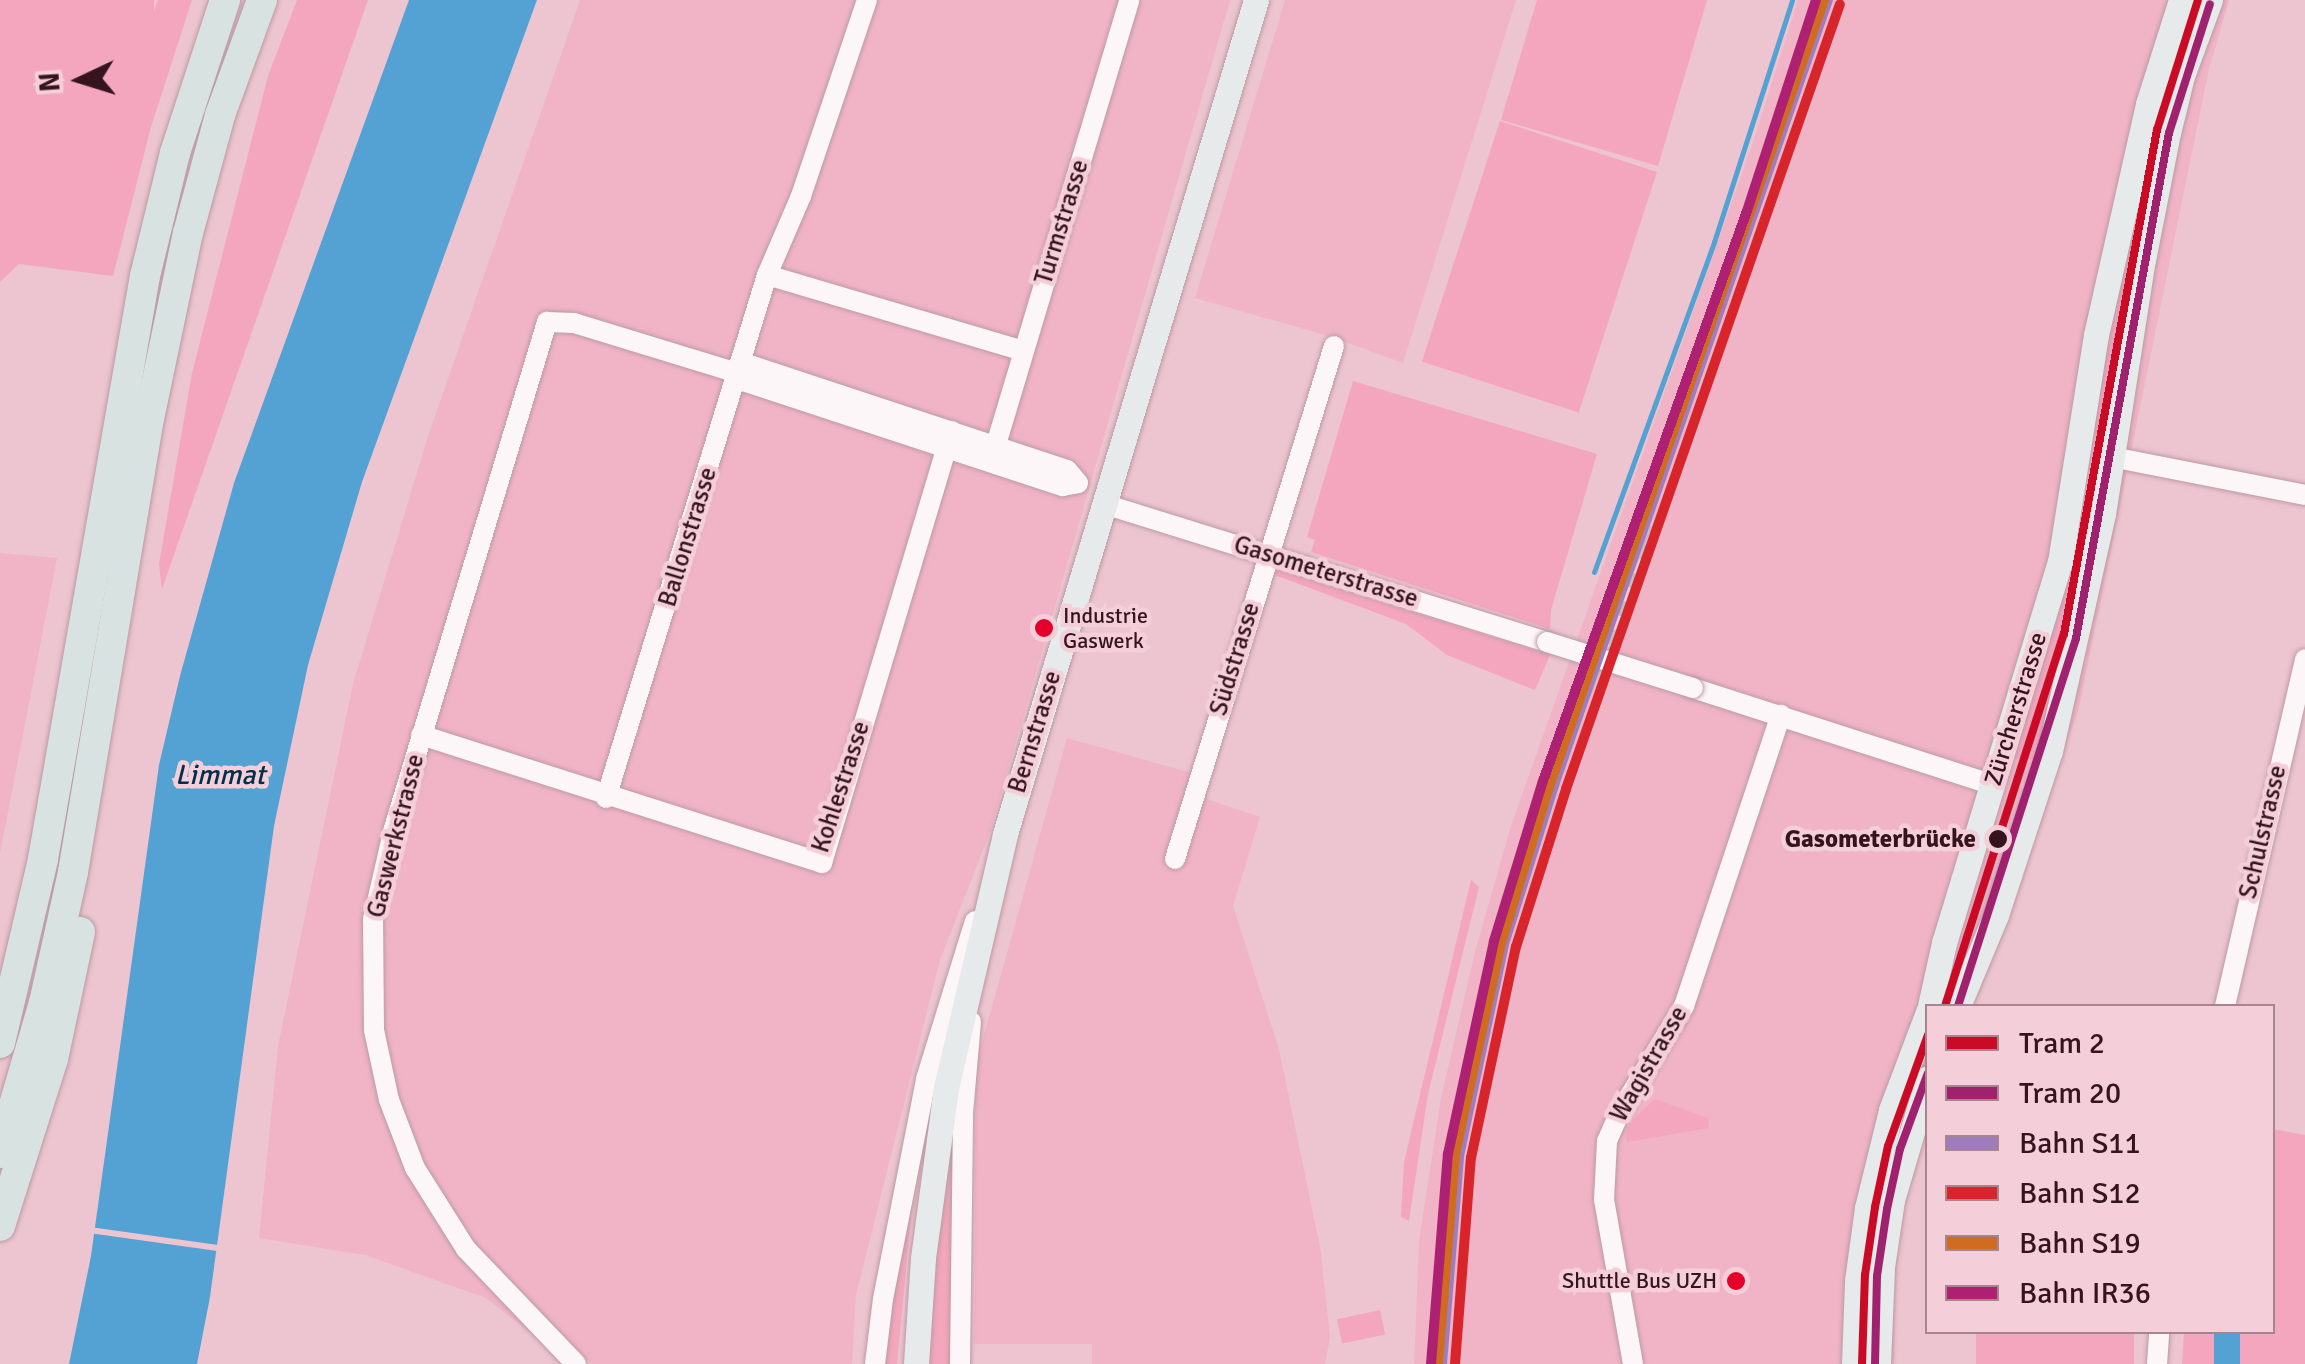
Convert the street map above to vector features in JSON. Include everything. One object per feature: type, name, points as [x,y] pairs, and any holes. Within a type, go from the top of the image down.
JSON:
[{"type":"highway","points":[[0,1043],[43,859],[142,291],[176,154],[225,0]]},
{"type":"highway","points":[[0,1152],[28,1066],[63,921],[128,542],[188,233],[220,115],[262,0]]},
{"type":"highway","points":[[0,1226],[53,1059],[78,948],[128,542]]},
{"type":"main road","name":"Bernstrasse","points":[[916,1364],[923,1258],[946,1088],[1005,834],[1256,0]]},
{"type":"main road","name":"Zürcherstrasse","points":[[1929,1004],[1944,944],[2060,562],[2074,449],[2148,104],[2181,0]]},
{"type":"main road","name":"Zürcherstrasse","points":[[1959,1004],[2050,751],[2112,457],[2168,132],[2182,76],[2210,0]]},
{"type":"main road","points":[[2074,449],[2112,457]]},
{"type":"main road","points":[[1993,785],[2034,800]]},
{"type":"main road","name":"Zürcherstrasse","points":[[1854,1364],[1860,1252],[1874,1175],[1892,1110],[1925,1018]]},
{"type":"main road","points":[[1878,1364],[1882,1267],[1892,1200],[1925,1091]]},
{"type":"street","name":"Ballonstrasse","points":[[606,798],[767,274],[802,196],[866,0]]},
{"type":"street","name":"Turmstrasse","points":[[546,322],[574,323],[739,371],[994,453],[1129,0]]},
{"type":"street","points":[[767,274],[1023,352]]},
{"type":"street","name":"Gaswerkstrasse","points":[[546,322],[384,863],[373,919],[372,1002],[382,1076],[415,1168],[445,1220],[482,1268],[576,1364]]},
{"type":"street","name":"Südstrasse","points":[[1175,859],[1334,346]]},
{"type":"street","name":"Kohlestrasse","points":[[421,735],[606,798],[822,863],[949,439]]},
{"type":"street","points":[[2112,457],[2305,494]]},
{"type":"street","name":"Gasometerstrasse","points":[[1104,504],[1781,715]]},
{"type":"street","name":"Schulstrasse","points":[[2225,1004],[2305,659]]},
{"type":"street","points":[[1781,715],[1993,785]]},
{"type":"street","name":"Wagistrasse","points":[[1633,1364],[1604,1200],[1604,1154],[1620,1112],[1684,1006],[1781,715]]},
{"type":"street","points":[[876,1364],[883,1299],[926,1079],[949,994],[1005,834]]},
{"type":"street","points":[[960,1364],[963,1113],[974,1002],[991,895]]},
{"type":"street","points":[[2157,1364],[2159,1334]]},
{"type":"shaded area","points":[[0,0],[154,0],[154,11],[158,0],[192,0],[151,127],[113,276],[19,264],[0,282]]},
{"type":"shaded area","points":[[297,0],[368,0],[162,589],[159,564],[192,373],[268,76]]},
{"type":"shaded area","points":[[580,0],[1230,0],[989,835],[940,960],[856,1295],[852,1364],[592,1364],[576,1349],[564,1359],[486,1298],[365,1255],[259,1238],[278,1046],[353,684],[428,436]]},
{"type":"shaded area","points":[[1285,0],[1516,0],[1403,363],[1332,337],[1195,298]]},
{"type":"shaded area","points":[[1537,0],[1707,0],[1658,166],[1501,120]]},
{"type":"shaded area","points":[[1798,0],[2229,0],[2209,69],[2078,712],[1968,1004],[1925,1004],[1925,1121],[1911,1160],[1895,1245],[1894,1364],[1414,1364],[1419,1241],[1441,1098],[1475,952],[1511,826],[1753,142]]},
{"type":"shaded area","points":[[2186,0],[2203,0],[2105,440],[2091,432],[2127,234]]},
{"type":"shaded area","points":[[1500,121],[1657,172],[1579,413],[1422,362]]},
{"type":"shaded area","points":[[1353,381],[1597,454],[1551,610],[1550,629],[1311,552],[1315,540],[1307,537]]},
{"type":"shaded area","points":[[2074,508],[2098,509],[2039,759],[2017,759],[2013,755],[2054,625]]},
{"type":"shaded area","points":[[0,553],[57,558],[0,854]]},
{"type":"shaded area","points":[[1272,568],[1550,655],[1535,690],[1447,655],[1406,624],[1269,573]]},
{"type":"shaded area","points":[[1067,738],[1192,773],[1203,798],[1260,817],[1233,906],[1279,1049],[1321,1252],[1330,1338],[1325,1364],[1092,1364],[1092,1344],[974,1344],[976,1064]]},
{"type":"shaded area","points":[[1471,880],[1479,887],[1428,1094],[1409,1221],[1401,1217],[1404,1162]]},
{"type":"shaded area","points":[[1655,1099],[1708,1118],[1709,1128],[1627,1142],[1626,1133],[1633,1119]]},
{"type":"shaded area","points":[[953,1110],[954,1364],[927,1364],[931,1292]]},
{"type":"shaded area","points":[[2275,1129],[2305,1135],[2305,1364],[2182,1364],[2184,1334],[2275,1334]]},
{"type":"shaded area","points":[[917,1154],[897,1364],[879,1364]]},
{"type":"shaded area","points":[[1380,1310],[1385,1334],[1342,1344],[1337,1319]]},
{"type":"shaded area","points":[[1976,1334],[2134,1334],[2134,1364],[1976,1364]]},
{"type":"water","name":"Limmat","points":[[409,0],[537,0],[362,482],[308,665],[274,826],[210,1297],[197,1364],[69,1364],[91,1256],[159,765],[180,676],[234,483]]},
{"type":"water","points":[[2214,1334],[2240,1334],[2240,1364],[2214,1364]]},
{"type":"pier","points":[[90,1227],[222,1246],[221,1251],[89,1233]]},
{"type":"waterway","points":[[1594,572],[1714,242],[1792,0]]},
{"type":"railway","points":[[1579,712],[1655,527]]},
{"type":"tram line","name":"2","points":[[1946,1004],[2064,634],[2157,130],[2198,0]]},
{"type":"tram line","name":"20","points":[[1959,1004],[2076,638],[2169,133],[2210,4]]},
{"type":"tram line","name":"2","points":[[1862,1364],[1865,1275],[1875,1207],[1888,1146],[1925,1043]]},
{"type":"tram line","name":"20","points":[[1875,1364],[1877,1276],[1887,1209],[1900,1149],[1925,1081]]},
{"type":"rail line","name":"IR36","points":[[1431,1364],[1448,1154],[1494,941],[1543,781],[1747,211],[1816,0]]},
{"type":"rail line","name":"S19","points":[[1438,1363],[1455,1154],[1501,943],[1550,784],[1824,0]]},
{"type":"rail line","name":"S11","points":[[1442,1364],[1459,1156],[1504,944],[1554,785],[1828,0]]},
{"type":"rail line","name":"S12","points":[[1455,1364],[1471,1158],[1516,947],[1566,789],[1840,4]]},
{"type":"place","name":"Industrie Gaswerk","points":[[1044,628]]},
{"type":"place","name":"Gasometerbrücke","points":[[1998,839]]},
{"type":"place","name":"Shuttle Bus UZH","points":[[1736,1281]]}]
